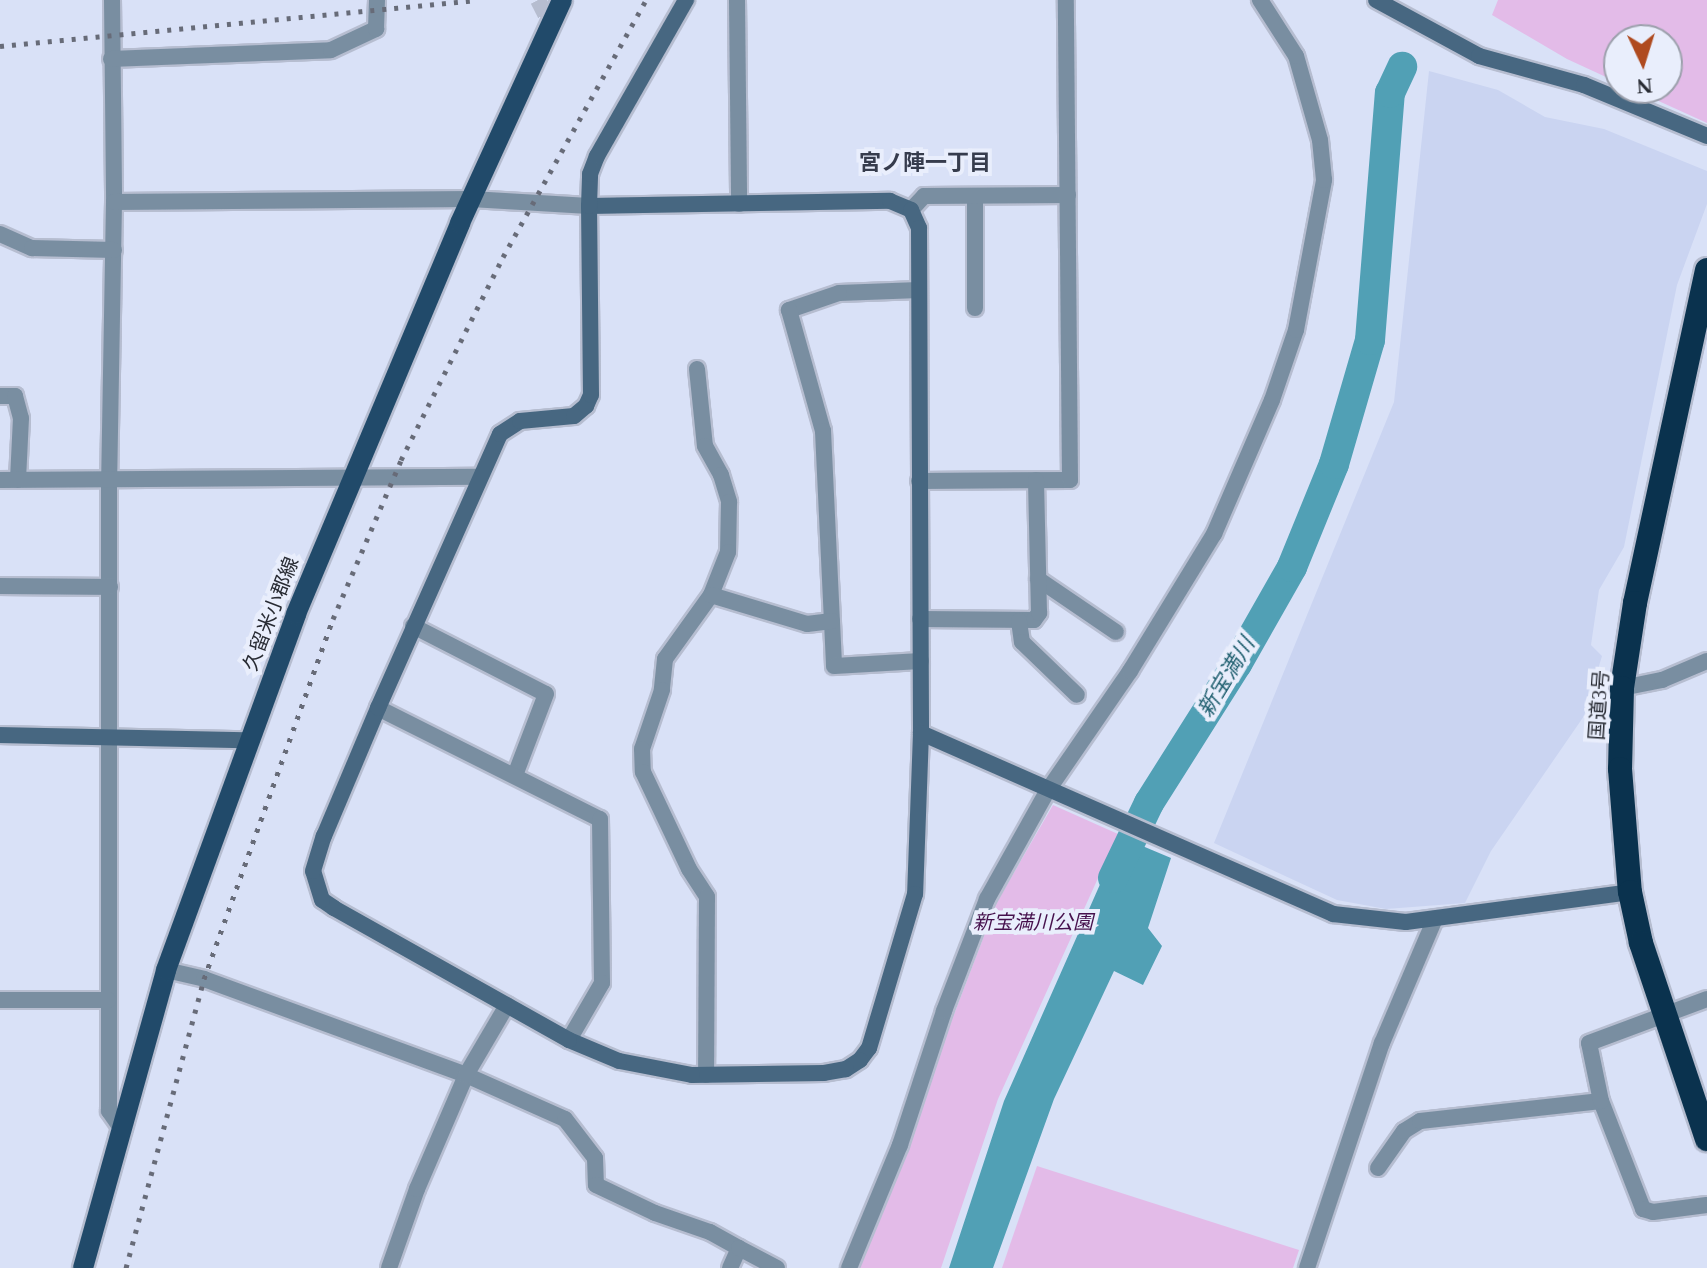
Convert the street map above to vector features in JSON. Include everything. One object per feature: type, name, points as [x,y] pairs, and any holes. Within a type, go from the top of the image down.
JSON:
[{"type":"highway","name":"国道3号","points":[[1707,270],[1635,603],[1622,688],[1620,769],[1630,892],[1647,968],[1707,1139]]},
{"type":"main road","name":"久留米小郡線","points":[[83,1268],[166,970],[249,740],[352,476],[471,199],[562,0]]},
{"type":"street","points":[[112,0],[114,250],[109,480],[109,1111],[123,1131]]},
{"type":"street","points":[[111,59],[331,50],[376,29],[377,0]]},
{"type":"street","points":[[114,202],[471,199],[589,206],[890,201],[911,210],[919,228],[921,733],[915,894],[869,1048],[860,1060],[846,1069],[706,1075],[659,1071],[619,1061],[569,1040],[334,908],[322,900],[313,871],[324,836],[413,626],[500,434],[508,425],[520,421],[574,416],[586,406],[591,395],[589,206],[590,174],[597,156],[686,0]]},
{"type":"street","points":[[737,0],[739,204]]},
{"type":"street","points":[[919,481],[1070,480],[1066,0]]},
{"type":"street","points":[[849,1268],[900,1145],[944,1011],[987,899],[1048,790],[1130,671],[1214,534],[1272,400],[1296,330],[1324,180],[1320,140],[1296,56],[1260,0]]},
{"type":"street","points":[[1376,0],[1479,56],[1584,85],[1707,136]]},
{"type":"street","points":[[911,210],[924,196],[1068,195]]},
{"type":"street","points":[[975,196],[975,308]]},
{"type":"street","points":[[0,234],[32,248],[114,250]]},
{"type":"street","points":[[919,290],[839,293],[789,310],[823,431],[834,666],[921,661]]},
{"type":"street","points":[[697,369],[705,446],[721,475],[729,502],[728,552],[711,595],[665,659],[662,690],[642,749],[643,772],[689,869],[707,897],[706,1075]]},
{"type":"street","points":[[0,396],[15,396],[21,418],[18,480]]},
{"type":"street","points":[[0,480],[479,477]]},
{"type":"street","points":[[920,619],[1034,620],[1039,613],[1036,480]]},
{"type":"street","points":[[1038,579],[1116,632]]},
{"type":"street","points":[[0,586],[110,587]]},
{"type":"street","points":[[711,595],[807,624],[832,621]]},
{"type":"street","points":[[1019,621],[1022,642],[1077,695]]},
{"type":"street","points":[[413,626],[546,694],[515,775]]},
{"type":"street","points":[[1622,688],[1662,680],[1707,661]]},
{"type":"street","points":[[378,708],[600,819],[602,983],[569,1040]]},
{"type":"street","points":[[921,733],[1201,859],[1333,914],[1367,920],[1435,919],[1630,892]]},
{"type":"street","points":[[0,735],[249,740]]},
{"type":"street","points":[[1307,1268],[1382,1043],[1435,919]]},
{"type":"street","points":[[166,970],[204,979],[466,1075],[565,1119],[595,1158],[596,1185],[655,1213],[710,1232],[777,1268]]},
{"type":"street","points":[[1707,999],[1589,1043],[1601,1101],[1643,1209],[1653,1212],[1707,1205]]},
{"type":"street","points":[[0,1000],[108,1000]]},
{"type":"street","points":[[389,1268],[417,1189],[466,1075],[507,1005]]},
{"type":"street","points":[[1378,1168],[1404,1131],[1420,1121],[1601,1101]]},
{"type":"street","points":[[730,1268],[739,1248]]},
{"type":"shaded area","points":[[1429,71],[1498,90],[1545,117],[1604,129],[1707,171],[1707,204],[1677,285],[1624,547],[1599,590],[1591,645],[1602,656],[1584,716],[1491,851],[1465,903],[1386,909],[1337,900],[1214,843],[1394,402]]},
{"type":"shaded area","points":[[1121,837],[1171,858],[1148,928],[1162,946],[1143,985],[1114,971],[1054,1099],[993,1268],[949,1268],[1004,1101]]},
{"type":"green space","points":[[1498,0],[1707,0],[1707,123],[1665,104],[1683,104],[1683,24],[1603,24],[1603,76],[1567,59],[1492,15]]},
{"type":"green space","name":"新宝満川公園","points":[[1053,805],[1118,834],[998,1099],[941,1268],[857,1268],[997,902]]},
{"type":"green space","points":[[1037,1166],[1299,1250],[1293,1268],[1002,1268]]},
{"type":"waterway","name":"新宝満川","points":[[1113,878],[1149,803],[1237,664],[1292,567],[1334,464],[1370,340],[1390,93],[1402,67]]},
{"type":"tunnel","points":[[538,0],[550,24]]},
{"type":"railway","points":[[0,46],[475,0]]},
{"type":"railway","points":[[126,1268],[204,979],[333,619],[401,460],[503,257],[646,0]]},
{"type":"district","name":"宮ノ陣一丁目","points":[[925,163]]}]
